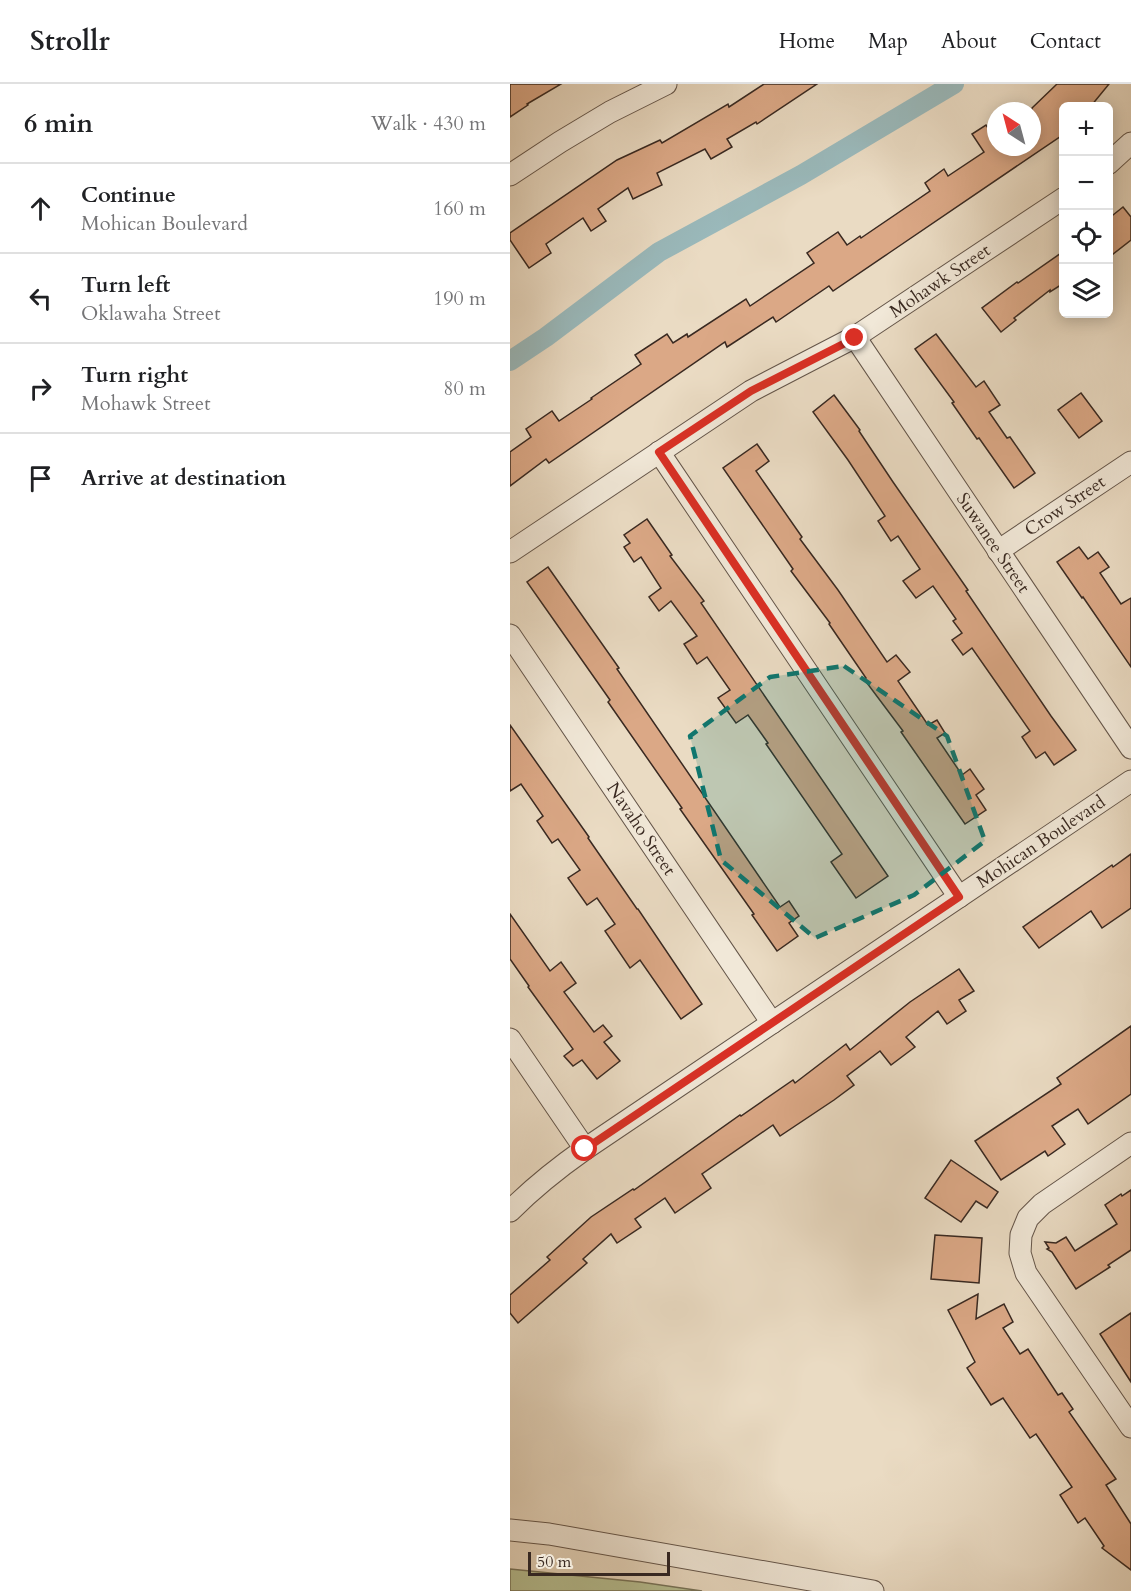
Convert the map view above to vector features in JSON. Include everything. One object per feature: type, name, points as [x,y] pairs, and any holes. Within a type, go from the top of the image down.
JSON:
[{"type":"street","points":[[510,175],[610,112],[666,84]]},
{"type":"street","points":[[1113,159],[1131,142]]},
{"type":"street","name":"Mohawk Street","points":[[510,552],[751,391],[855,338],[1059,201]]},
{"type":"street","name":"Suwanee Street","points":[[855,338],[1131,747]]},
{"type":"street","points":[[659,452],[959,897]]},
{"type":"street","name":"Crow Street","points":[[999,551],[1131,462]]},
{"type":"street","name":"Navaho Street","points":[[510,635],[772,1023]]},
{"type":"street","name":"Mohican Boulevard","points":[[510,1211],[531,1190],[585,1149],[1131,782]]},
{"type":"street","points":[[510,1039],[585,1149]]},
{"type":"street","points":[[1130,1421],[1026,1273],[1020,1253],[1021,1235],[1028,1218],[1042,1204],[1131,1143]]},
{"type":"street","points":[[510,1530],[549,1534],[873,1591]]},
{"type":"highlighted area","points":[[844,666],[947,736],[985,841],[914,895],[815,938],[721,860],[690,736],[770,677]]},
{"type":"green space","points":[[510,1569],[640,1582],[702,1591],[510,1591]]},
{"type":"building","points":[[510,84],[561,84],[510,117]]},
{"type":"building","points":[[764,84],[817,84],[757,124],[756,122],[727,139],[732,147],[711,159],[705,149],[657,173],[662,185],[633,199],[628,188],[598,209],[606,221],[591,231],[583,218],[546,244],[551,253],[529,268],[510,240],[510,233],[617,160],[660,140],[662,143],[728,104],[729,107]]},
{"type":"building","points":[[1057,84],[1109,84],[1094,102],[1059,102],[1059,137],[1041,150],[1041,102],[1038,102]]},
{"type":"building","points":[[986,125],[987,156],[1032,156],[833,291],[829,286],[776,322],[773,317],[727,347],[725,342],[549,463],[546,459],[510,486],[510,452],[531,437],[526,429],[552,411],[559,421],[592,399],[641,364],[635,355],[667,334],[673,343],[687,334],[688,337],[746,299],[750,306],[814,263],[807,253],[838,232],[847,245],[860,236],[861,238],[930,191],[925,183],[944,169],[948,176],[984,152],[972,134]]},
{"type":"building","points":[[1123,207],[1131,217],[1131,240],[1113,254],[1113,215]]},
{"type":"building","points":[[1059,254],[1059,286],[1050,292],[1050,290],[1014,318],[1016,320],[1001,332],[982,308]]},
{"type":"building","points":[[936,334],[976,387],[984,381],[1000,405],[989,412],[1035,473],[1014,488],[915,349]]},
{"type":"building","points":[[1081,393],[1102,421],[1079,438],[1058,410]]},
{"type":"building","points":[[834,395],[1076,750],[1054,765],[1045,752],[1036,758],[1022,737],[1030,731],[972,648],[963,655],[952,640],[962,633],[953,621],[956,619],[933,586],[916,598],[903,581],[920,569],[898,536],[891,541],[878,521],[885,516],[813,412]]},
{"type":"building","points":[[757,444],[769,461],[756,471],[802,537],[800,539],[887,662],[896,655],[910,672],[898,681],[928,725],[937,720],[945,733],[937,738],[962,775],[970,769],[984,789],[976,795],[986,810],[965,824],[901,732],[903,731],[864,679],[866,678],[830,623],[791,571],[793,569],[723,468]]},
{"type":"building","points":[[647,519],[672,555],[670,556],[704,601],[701,603],[888,876],[856,898],[831,862],[842,854],[766,744],[768,743],[748,715],[736,723],[718,698],[730,690],[707,657],[697,664],[684,644],[697,636],[671,601],[659,611],[649,597],[661,588],[641,557],[634,562],[624,547],[630,543],[624,535]]},
{"type":"building","points":[[1079,547],[1088,559],[1098,552],[1109,567],[1100,573],[1121,604],[1131,598],[1131,667],[1057,562]]},
{"type":"building","points":[[548,567],[780,907],[789,901],[799,916],[789,923],[798,936],[777,951],[608,702],[610,700],[527,582]]},
{"type":"building","points":[[510,725],[702,1004],[681,1019],[640,960],[630,968],[605,931],[615,924],[597,898],[587,905],[568,878],[580,870],[558,839],[552,843],[537,821],[543,816],[521,784],[510,791]]},
{"type":"building","points":[[1131,854],[1131,908],[1102,928],[1091,911],[1039,948],[1023,927]]},
{"type":"building","points":[[510,914],[550,971],[561,962],[576,983],[564,992],[594,1032],[603,1025],[612,1036],[604,1042],[620,1061],[597,1079],[582,1060],[573,1066],[564,1056],[573,1049],[510,959]]},
{"type":"building","points":[[959,969],[974,991],[959,1000],[966,1011],[947,1024],[938,1011],[906,1037],[915,1047],[891,1065],[880,1051],[847,1076],[854,1085],[834,1100],[780,1136],[773,1125],[702,1174],[711,1188],[675,1213],[665,1198],[635,1219],[641,1227],[617,1243],[611,1234],[583,1259],[587,1263],[518,1323],[510,1313],[510,1295],[550,1260],[547,1257],[591,1217],[793,1080],[795,1083],[846,1044],[850,1050],[910,1002]]},
{"type":"building","points":[[1131,1026],[1131,1094],[1088,1124],[1078,1109],[1052,1126],[1065,1144],[1048,1156],[1045,1151],[1001,1180],[975,1141],[1061,1084],[1057,1078]]},
{"type":"building","points":[[951,1160],[998,1192],[987,1208],[976,1201],[961,1222],[925,1198]]},
{"type":"building","points":[[1131,1190],[1131,1250],[1076,1289],[1052,1252],[1047,1249],[1049,1248],[1045,1242],[1056,1243],[1066,1237],[1075,1251],[1117,1224],[1105,1205]]},
{"type":"building","points":[[935,1235],[982,1238],[979,1283],[931,1279]]},
{"type":"building","points":[[978,1294],[976,1319],[1004,1304],[1013,1322],[1003,1328],[1020,1354],[1028,1349],[1058,1395],[1062,1393],[1073,1409],[1069,1412],[1116,1479],[1106,1485],[1131,1524],[1131,1570],[1102,1548],[1104,1546],[1085,1518],[1078,1523],[1060,1495],[1072,1487],[1036,1434],[1030,1438],[1003,1398],[991,1405],[967,1368],[975,1362],[948,1310]]},
{"type":"building","points":[[1131,1313],[1131,1382],[1100,1334]]},
{"type":"waterway","points":[[510,361],[546,337],[659,252],[801,175],[954,84]]},
{"type":"route","points":[[585,1149],[959,897],[659,452],[751,391],[855,338]]}]
